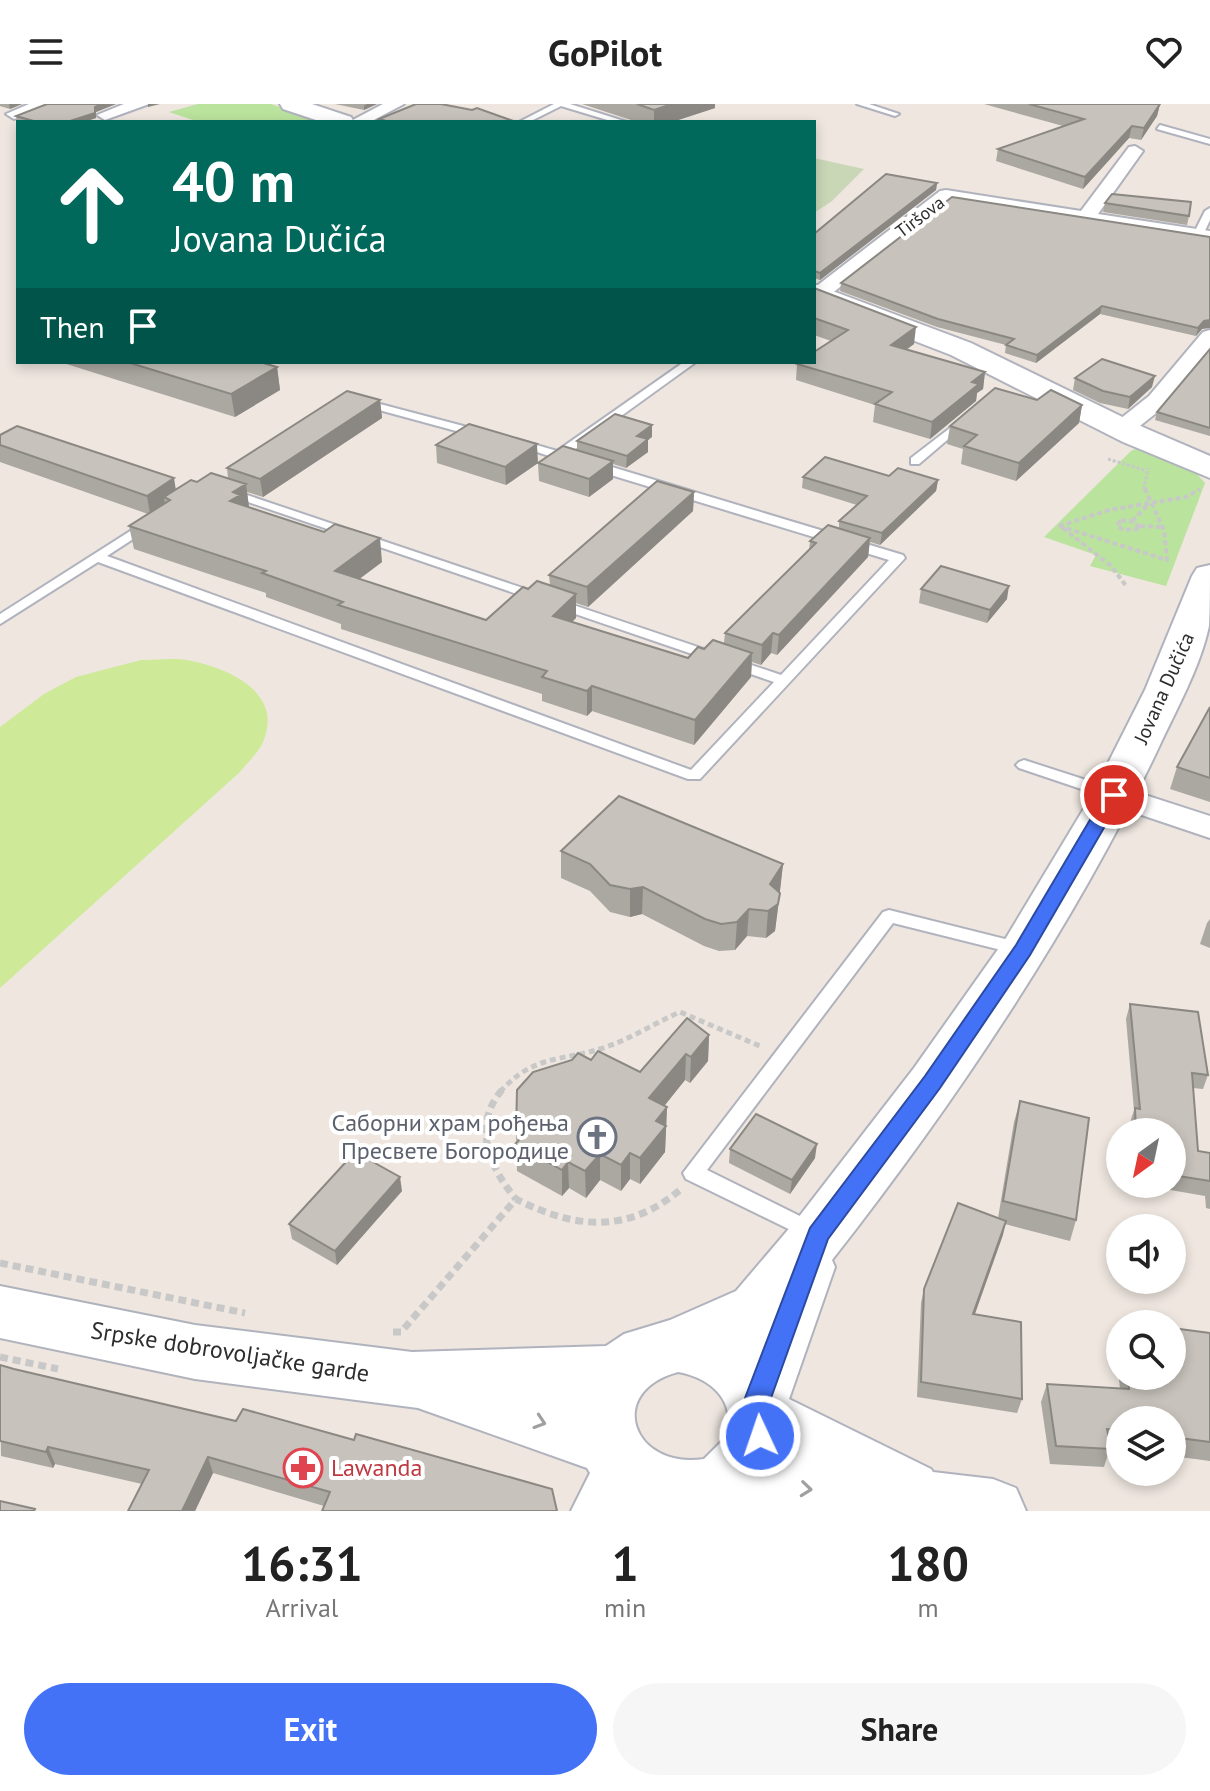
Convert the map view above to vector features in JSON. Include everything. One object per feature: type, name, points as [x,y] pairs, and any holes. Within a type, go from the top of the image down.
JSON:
[{"type":"street","points":[[14,114],[45,104]]},
{"type":"street","points":[[105,115],[141,104]]},
{"type":"street","points":[[291,104],[337,120]]},
{"type":"street","points":[[361,120],[396,104]]},
{"type":"street","points":[[1086,217],[1135,151]]},
{"type":"street","name":"Tiršova","points":[[817,293],[946,195],[1204,236]]},
{"type":"street","points":[[817,293],[973,354],[1123,428],[1204,476]]},
{"type":"street","points":[[1123,428],[1157,401],[1210,336]]},
{"type":"street","name":"Jovana Dučića","points":[[818,1235],[933,1082],[1023,950],[1114,795],[1165,690],[1210,576]]},
{"type":"street","points":[[1114,795],[1210,827]]},
{"type":"street","points":[[653,1485],[602,1426],[602,1408],[616,1374],[637,1356],[650,1350],[678,1345],[757,1310],[818,1235]]},
{"type":"street","points":[[653,1485],[754,1454],[760,1408],[818,1235]]},
{"type":"street","name":"Srpske dobrovoljačke garde","points":[[0,1312],[195,1352],[400,1356]]},
{"type":"street","points":[[678,1345],[711,1351],[740,1370],[760,1408],[964,1508]]},
{"type":"street","points":[[400,1356],[616,1374]]},
{"type":"street","points":[[400,1356],[653,1485],[964,1508]]},
{"type":"lane","points":[[527,120],[561,104],[616,120]]},
{"type":"lane","points":[[861,104],[895,114]]},
{"type":"lane","points":[[1160,127],[1210,142]]},
{"type":"lane","points":[[1204,236],[1210,211]]},
{"type":"lane","points":[[559,455],[688,364]]},
{"type":"lane","points":[[97,557],[694,776],[898,558],[559,455],[348,400]]},
{"type":"lane","points":[[915,461],[968,416]]},
{"type":"lane","points":[[208,486],[782,680]]},
{"type":"lane","points":[[0,620],[158,517]]},
{"type":"lane","points":[[1024,765],[1114,795]]},
{"type":"lane","points":[[818,1235],[693,1173],[889,916],[1023,950]]},
{"type":"path","points":[[1108,459],[1149,471]]},
{"type":"path","points":[[1059,526],[1167,560],[1162,527],[1144,489],[1149,471],[1147,463]]},
{"type":"path","points":[[1059,526],[1109,510],[1197,493],[1204,476]]},
{"type":"path","points":[[1132,521],[1150,504]]},
{"type":"path","points":[[1109,510],[1121,520],[1140,526],[1162,527]]},
{"type":"path","points":[[1121,520],[1117,525],[1123,530],[1138,531],[1140,526]]},
{"type":"path","points":[[1059,526],[1111,566],[1127,587]]},
{"type":"path","points":[[1114,541],[1123,530]]},
{"type":"path","points":[[693,1173],[677,1193],[660,1206],[619,1222],[579,1224],[541,1214],[516,1199],[491,1168],[484,1148],[485,1126],[491,1106],[507,1083],[530,1066],[572,1052],[596,1050],[680,1012],[783,1056]]},
{"type":"path","points":[[400,1356],[401,1332],[516,1199]]},
{"type":"path","points":[[0,1263],[258,1316]]},
{"type":"green space","points":[[198,104],[271,104],[316,120],[193,120],[169,112]]},
{"type":"green space","points":[[816,158],[864,169],[832,201],[816,212]]},
{"type":"green space","points":[[1140,447],[1195,472],[1205,483],[1166,586],[1090,566],[1096,555],[1044,537],[1131,451]]},
{"type":"green space","points":[[141,660],[186,660],[237,677],[260,697],[266,710],[268,725],[263,742],[240,772],[0,988],[0,727],[44,694],[76,677]]},
{"type":"building","points":[[47,104],[102,104],[95,107],[95,113],[73,120],[30,120],[16,116]]},
{"type":"building","points":[[416,104],[441,104],[472,110],[477,108],[510,120],[383,120],[379,119]]},
{"type":"building","points":[[637,104],[672,104],[654,110]]},
{"type":"building","points":[[1029,104],[1160,104],[1144,128],[1132,126],[1085,177],[998,149],[1084,119]]},
{"type":"building","points":[[886,174],[937,183],[820,273],[816,272],[816,232]]},
{"type":"building","points":[[1112,194],[1191,202],[1189,216],[1105,203]]},
{"type":"building","points":[[952,197],[1210,237],[1210,320],[1204,321],[1198,328],[1102,306],[1037,355],[1006,345],[1014,339],[938,319],[841,283]]},
{"type":"building","points":[[816,289],[916,327],[891,345],[985,372],[972,382],[979,384],[932,422],[875,404],[892,392],[797,364],[816,364],[816,351],[848,330],[816,319]]},
{"type":"building","points":[[1210,349],[1210,428],[1157,412]]},
{"type":"building","points":[[1102,359],[1155,376],[1130,397],[1103,391],[1075,378]]},
{"type":"building","points":[[134,364],[267,364],[277,367],[231,394]]},
{"type":"building","points":[[995,388],[1037,400],[1051,390],[1082,405],[1019,463],[964,446],[977,435],[950,426]]},
{"type":"building","points":[[347,391],[380,400],[260,479],[227,468]]},
{"type":"building","points":[[615,414],[652,425],[637,436],[648,439],[627,456],[577,441]]},
{"type":"building","points":[[469,424],[537,444],[505,467],[436,445]]},
{"type":"building","points":[[17,426],[174,478],[147,496],[0,445],[0,435]]},
{"type":"building","points":[[563,446],[613,461],[589,479],[538,463]]},
{"type":"building","points":[[825,457],[889,476],[898,468],[938,480],[882,533],[839,521],[867,496],[803,477]]},
{"type":"building","points":[[211,473],[246,484],[233,492],[240,495],[230,501],[324,532],[335,524],[380,538],[335,571],[486,620],[523,587],[528,589],[537,581],[576,594],[553,616],[688,658],[698,647],[704,649],[713,640],[752,653],[695,720],[592,686],[587,691],[542,677],[547,671],[338,605],[343,602],[262,573],[266,571],[129,526],[170,500],[164,497],[191,480],[197,482]]},
{"type":"building","points":[[657,481],[694,492],[587,587],[549,575]]},
{"type":"building","points":[[828,525],[870,538],[779,635],[773,633],[762,645],[725,633],[816,543],[810,541]]},
{"type":"building","points":[[941,566],[1009,586],[990,610],[921,589]]},
{"type":"building","points":[[1210,707],[1210,778],[1177,767]]},
{"type":"building","points":[[619,796],[783,864],[770,884],[780,893],[778,904],[768,911],[749,909],[737,922],[721,924],[643,887],[630,889],[610,885],[590,864],[561,851]]},
{"type":"building","points":[[1130,1004],[1198,1012],[1208,1075],[1192,1073],[1198,1151],[1210,1153],[1210,1181],[1186,1177],[1186,1118],[1135,1118],[1135,1108],[1140,1109]]},
{"type":"building","points":[[687,1018],[709,1035],[691,1057],[686,1054],[649,1098],[667,1107],[656,1121],[666,1126],[640,1158],[630,1153],[621,1165],[600,1154],[585,1171],[568,1162],[562,1170],[515,1144],[523,1136],[516,1132],[517,1090],[533,1072],[572,1060],[578,1053],[591,1060],[598,1051],[640,1072]]},
{"type":"building","points":[[1020,1101],[1089,1118],[1076,1220],[1003,1201]]},
{"type":"building","points":[[756,1114],[817,1144],[792,1180],[730,1149]]},
{"type":"building","points":[[355,1152],[400,1177],[335,1251],[289,1224]]},
{"type":"building","points":[[958,1203],[1006,1221],[973,1314],[1021,1322],[1022,1399],[921,1382],[924,1289]]},
{"type":"building","points":[[1186,1330],[1210,1333],[1210,1442],[1186,1439],[1186,1406],[1106,1406],[1106,1449],[1056,1446],[1047,1384],[1106,1390],[1186,1390]]},
{"type":"building","points":[[0,1365],[236,1421],[243,1409],[354,1440],[356,1434],[552,1489],[557,1511],[322,1511],[330,1492],[208,1457],[182,1511],[128,1511],[149,1470],[48,1447],[46,1452],[0,1441]]},
{"type":"building","points":[[0,1501],[35,1509],[0,1511]]},
{"type":"place","name":"Саборни храм рођења Пресвете Богородице","points":[[597,1137]]},
{"type":"place","name":"Lawanda","points":[[303,1468]]},
{"type":"route","points":[[760,1436],[762,1418],[758,1398],[818,1235],[933,1082],[1023,950],[1114,795]]}]
